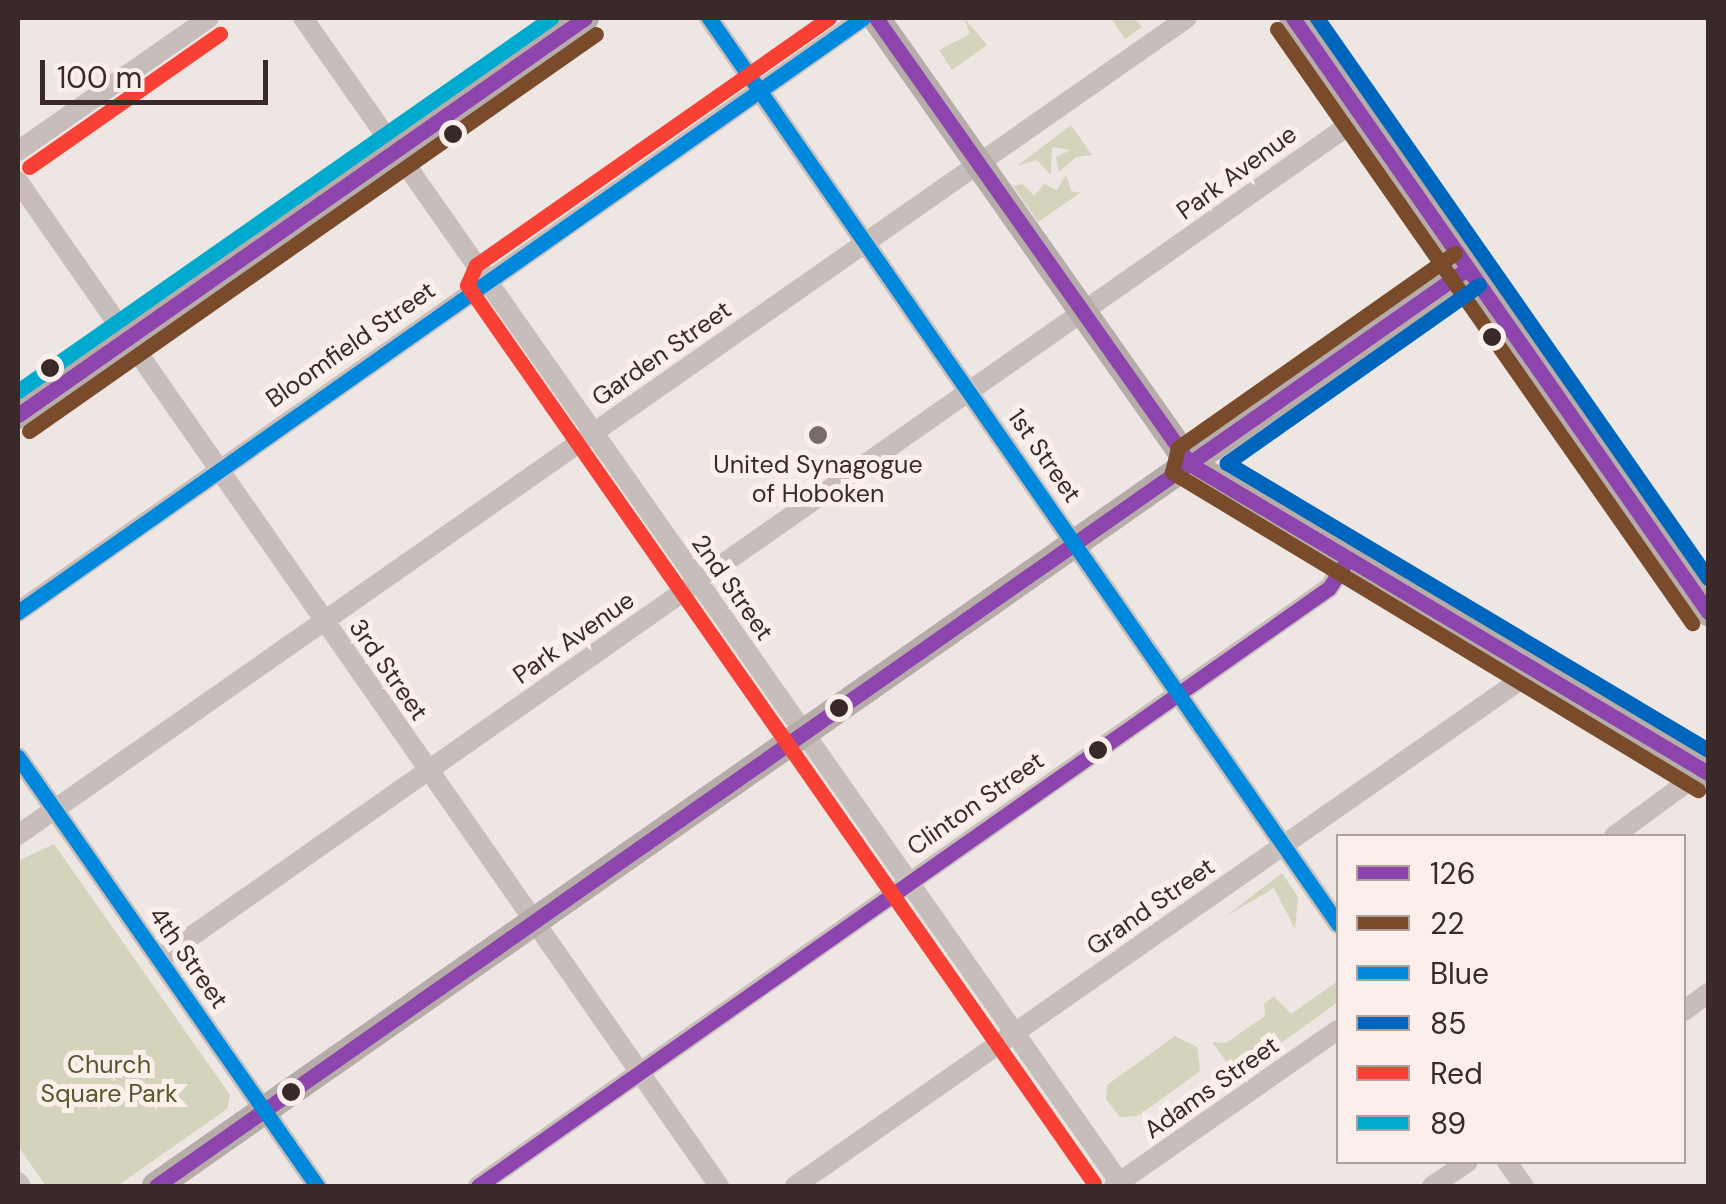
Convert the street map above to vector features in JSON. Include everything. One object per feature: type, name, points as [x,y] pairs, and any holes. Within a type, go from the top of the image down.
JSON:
[{"type":"main road","points":[[18,415],[585,18]]},
{"type":"main road","points":[[876,18],[1081,316],[1190,464],[1706,772]]},
{"type":"main road","points":[[1292,18],[1708,612]]},
{"type":"main road","points":[[156,1186],[1467,269]]},
{"type":"street","points":[[18,151],[209,18]]},
{"type":"street","name":"2nd Street","points":[[303,18],[1118,1185]]},
{"type":"street","name":"1st Street","points":[[709,18],[1336,921]]},
{"type":"street","name":"Bloomfield Street","points":[[18,612],[863,18]]},
{"type":"street","name":"Garden Street","points":[[18,835],[1187,18]]},
{"type":"street","name":"Park Avenue","points":[[159,959],[1362,116]]},
{"type":"street","name":"3rd Street","points":[[18,181],[719,1186]]},
{"type":"street","name":"Clinton Street","points":[[478,1186],[1329,588],[1348,558]]},
{"type":"street","name":"Grand Street","points":[[795,1186],[1536,669]]},
{"type":"street","name":"4th Street","points":[[18,757],[318,1186]]},
{"type":"street","points":[[1617,834],[1706,772]]},
{"type":"street","points":[[1686,1009],[1708,993]]},
{"type":"street","name":"Adams Street","points":[[1118,1185],[1336,1031]]},
{"type":"street","points":[[1432,1186],[1465,1164]]},
{"type":"street","points":[[1508,1164],[1524,1186]]},
{"type":"green space","points":[[964,18],[987,45],[952,70],[939,50],[970,34]]},
{"type":"green space","points":[[1111,18],[1135,18],[1142,27],[1125,39]]},
{"type":"green space","points":[[1071,125],[1092,155],[1076,157],[1059,172],[1056,157],[1071,150],[1052,147],[1051,175],[1037,160],[1017,166]]},
{"type":"green space","points":[[1066,175],[1071,191],[1080,193],[1038,222],[1013,186],[1023,184],[1034,196],[1044,184],[1057,190]]},
{"type":"green space","name":"Church Square Park","points":[[54,844],[230,1095],[227,1109],[117,1186],[46,1186],[18,1146],[18,861]]},
{"type":"green space","points":[[1282,873],[1298,897],[1295,929],[1274,888],[1226,916]]},
{"type":"green space","points":[[1336,982],[1336,1003],[1236,1075],[1212,1042],[1226,1043],[1265,1016],[1264,1004],[1274,996],[1291,1014]]},
{"type":"green space","points":[[1175,1036],[1197,1047],[1200,1071],[1138,1116],[1120,1117],[1106,1099],[1107,1085]]},
{"type":"transit line","name":"89","points":[[18,391],[551,18]]},
{"type":"transit line","name":"126","points":[[18,415],[585,18]]},
{"type":"transit line","name":"Blue","points":[[709,18],[1336,921]]},
{"type":"transit line","name":"Red","points":[[829,18],[476,265],[467,285],[1094,1183]]},
{"type":"transit line","name":"Blue","points":[[18,612],[863,18]]},
{"type":"transit line","name":"126","points":[[876,18],[1190,464],[1708,773]]},
{"type":"transit line","name":"126","points":[[1293,18],[1708,612]]},
{"type":"transit line","name":"85","points":[[1317,18],[1708,578]]},
{"type":"transit line","name":"22","points":[[1277,29],[1692,623]]},
{"type":"transit line","name":"Red","points":[[29,167],[220,34]]},
{"type":"transit line","name":"22","points":[[29,431],[596,34]]},
{"type":"transit line","name":"22","points":[[1455,253],[1178,448],[1172,472],[1698,790]]},
{"type":"transit line","name":"126","points":[[156,1186],[1467,269]]},
{"type":"transit line","name":"85","points":[[1479,285],[1227,463],[1708,750]]},
{"type":"transit line","name":"126","points":[[478,1186],[1329,588],[1348,559]]},
{"type":"transit line","name":"Blue","points":[[18,757],[317,1186]]},
{"type":"place","name":"United Synagogue of Hoboken","points":[[818,435]]}]
